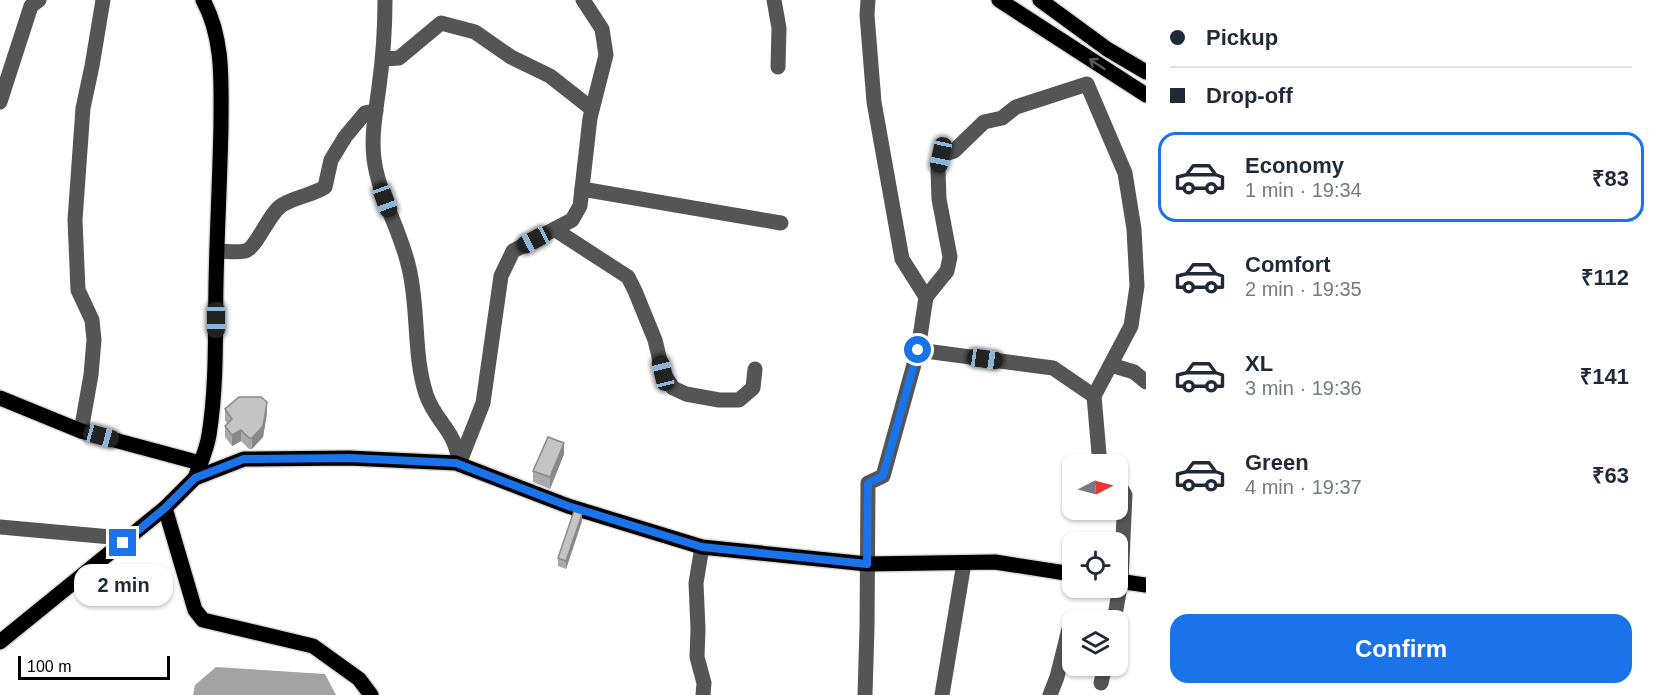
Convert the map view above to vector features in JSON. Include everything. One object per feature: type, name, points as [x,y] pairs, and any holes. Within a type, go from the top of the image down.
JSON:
[{"type":"main road","points":[[195,478],[209,437],[211,416],[215,357],[220,153],[220,64],[217,36],[213,18],[203,0]]},
{"type":"main road","points":[[999,0],[1146,95]]},
{"type":"main road","points":[[1040,0],[1054,5],[1107,49],[1146,72]]},
{"type":"main road","points":[[0,398],[81,431],[200,463]]},
{"type":"main road","points":[[0,642],[165,508],[195,478],[244,459],[349,458],[459,464],[568,506],[702,547],[867,564],[995,562],[1062,572]]},
{"type":"main road","points":[[165,508],[195,610],[203,620],[313,646],[359,679],[370,695]]},
{"type":"main road","points":[[1128,582],[1146,585]]},
{"type":"street","points":[[0,102],[31,6],[39,0]]},
{"type":"street","points":[[81,431],[92,375],[94,340],[92,320],[78,290],[75,220],[83,108],[103,0]]},
{"type":"street","points":[[385,0],[383,59],[373,143],[374,158],[378,179],[410,268],[425,392],[432,410],[447,427],[455,442],[459,464]]},
{"type":"street","points":[[459,464],[483,403],[501,276],[513,251],[572,220],[580,206],[592,109],[606,55],[603,29],[583,0]]},
{"type":"street","points":[[774,0],[779,27],[778,67]]},
{"type":"street","points":[[868,0],[867,15],[874,102],[902,259],[926,297]]},
{"type":"street","points":[[383,59],[399,58],[441,23],[475,32],[511,57],[550,76],[592,109]]},
{"type":"street","points":[[865,695],[868,483],[883,476],[918,350],[926,297],[947,270],[950,257],[939,199],[938,171],[941,155],[954,151],[984,122],[1002,118],[1016,107],[1087,84],[1125,172],[1134,229],[1137,286],[1131,326],[1094,396],[1099,454]]},
{"type":"street","points":[[217,251],[247,251],[281,206],[314,194],[325,187],[331,160],[345,137],[365,114],[376,111]]},
{"type":"street","points":[[582,189],[781,224]]},
{"type":"street","points":[[554,229],[628,277],[655,340],[663,373],[673,388],[686,394],[739,400],[753,388],[755,369]]},
{"type":"street","points":[[918,350],[1053,368],[1094,396]]},
{"type":"street","points":[[1111,365],[1134,372],[1146,382]]},
{"type":"street","points":[[0,527],[111,537],[123,543]]},
{"type":"street","points":[[702,547],[696,583],[697,657],[704,683],[703,695]]},
{"type":"street","points":[[942,695],[963,562]]},
{"type":"street","points":[[1050,695],[1062,657]]},
{"type":"street","points":[[1101,683],[1103,676]]},
{"type":"shaded area","points":[[216,667],[325,674],[336,695],[193,695],[195,685]]},
{"type":"building","points":[[239,397],[261,397],[267,402],[263,426],[252,438],[241,430],[232,435],[225,426],[232,419],[225,409]]},
{"type":"building","points":[[548,437],[564,443],[550,477],[533,471]]},
{"type":"building","points":[[574,511],[582,514],[566,561],[558,558]]},
{"type":"route","points":[[123,543],[165,508],[195,478],[244,459],[349,458],[456,463],[568,506],[702,547],[867,564],[868,483],[883,476],[918,350]]}]
